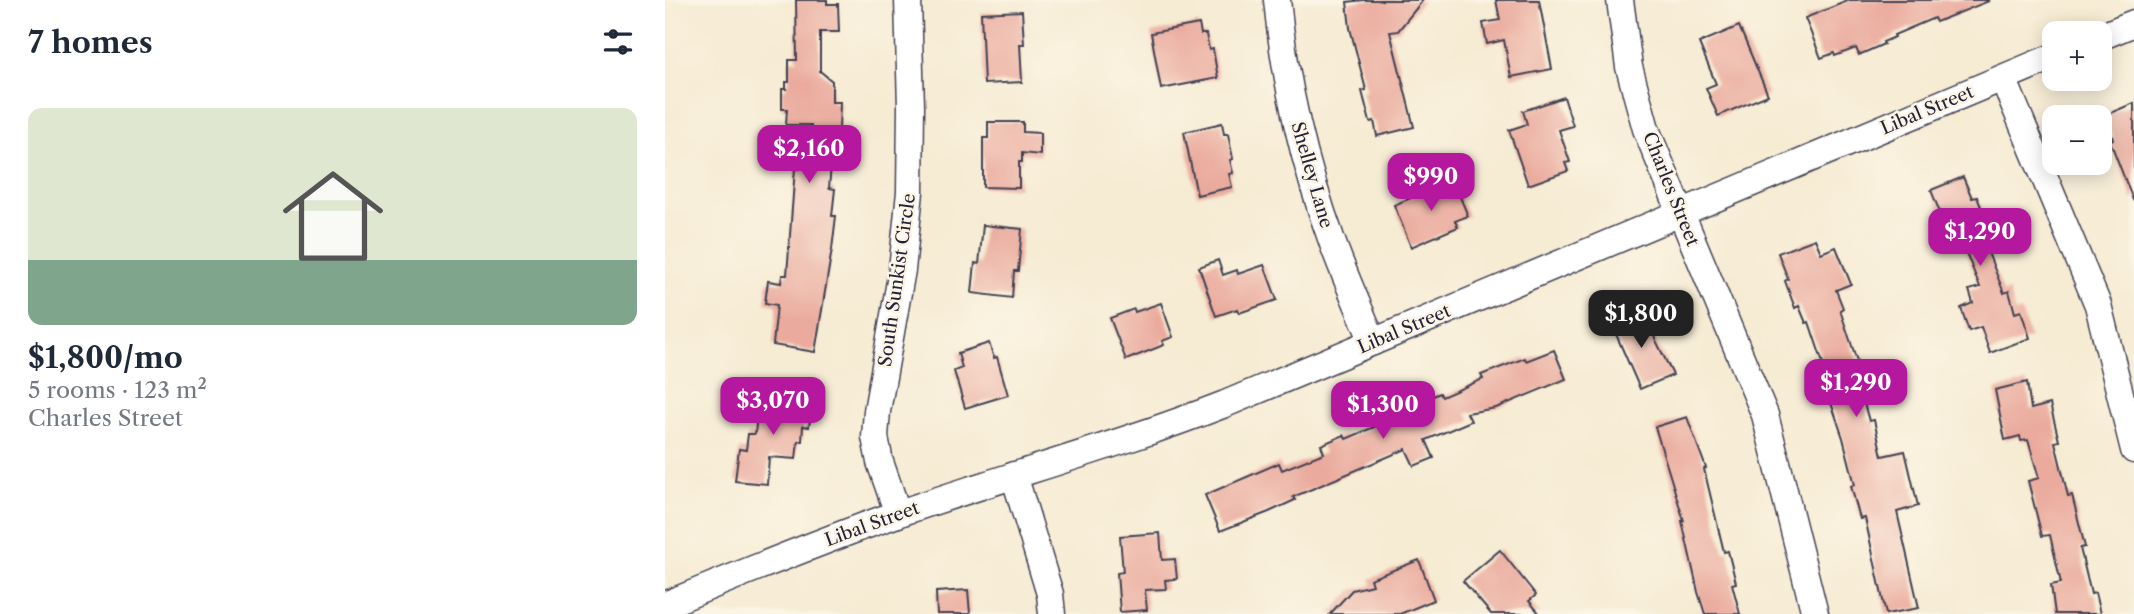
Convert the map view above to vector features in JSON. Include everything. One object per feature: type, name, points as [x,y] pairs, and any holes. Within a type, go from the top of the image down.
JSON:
[{"type":"street","name":"South Sunkist Circle","points":[[898,514],[880,462],[875,437],[877,411],[902,270],[910,192],[908,0]]},
{"type":"street","name":"Shelley Lane","points":[[1277,0],[1293,105],[1310,175],[1333,243],[1373,342]]},
{"type":"street","name":"Charles Street","points":[[1620,0],[1629,67],[1646,129],[1765,415],[1815,614]]},
{"type":"street","points":[[2112,32],[2134,23]]},
{"type":"street","name":"Libal Street","points":[[665,605],[783,556],[898,514],[1160,429],[2042,62]]},
{"type":"street","points":[[2003,78],[2098,306],[2134,450]]},
{"type":"street","points":[[1014,475],[1050,594],[1052,614]]},
{"type":"building","points":[[796,0],[827,0],[827,4],[838,4],[839,32],[820,32],[820,71],[832,81],[832,102],[840,102],[838,143],[833,143],[829,188],[835,189],[832,216],[836,216],[815,352],[773,345],[777,305],[765,303],[768,281],[781,283],[782,275],[787,275],[795,168],[810,168],[811,125],[786,125],[787,109],[782,109],[782,89],[786,89],[786,82],[789,82],[789,60],[797,60]]},
{"type":"building","points":[[1423,0],[1398,31],[1390,32],[1414,127],[1377,136],[1374,121],[1370,122],[1362,91],[1366,90],[1350,28],[1347,2]]},
{"type":"building","points":[[1496,0],[1539,0],[1552,69],[1511,77],[1504,40],[1487,44],[1483,23],[1500,20]]},
{"type":"building","points":[[1850,0],[1989,1],[1936,22],[1934,18],[1894,35],[1895,37],[1883,42],[1884,44],[1859,55],[1856,48],[1821,58],[1805,18]]},
{"type":"building","points":[[1022,11],[1022,82],[984,84],[981,13]]},
{"type":"building","points":[[1199,24],[1201,34],[1206,34],[1209,50],[1213,49],[1218,78],[1161,89],[1151,33]]},
{"type":"building","points":[[1739,26],[1768,95],[1718,116],[1706,88],[1716,84],[1699,43]]},
{"type":"building","points":[[1564,97],[1573,126],[1559,130],[1570,162],[1565,163],[1568,171],[1528,185],[1509,130],[1527,124],[1523,111]]},
{"type":"building","points":[[2134,103],[2133,200],[2112,146],[2112,112]]},
{"type":"building","points":[[988,122],[1023,122],[1023,132],[1040,133],[1040,155],[1022,153],[1022,162],[1019,162],[1019,188],[983,187],[983,138],[988,138]]},
{"type":"building","points":[[1222,123],[1224,134],[1228,134],[1233,159],[1230,160],[1233,173],[1229,174],[1232,187],[1197,195],[1184,132]]},
{"type":"building","points":[[1963,177],[1972,198],[1977,197],[1997,246],[1987,250],[2004,293],[2009,291],[2015,313],[2021,311],[2030,338],[1990,353],[1981,327],[1969,331],[1961,308],[1973,303],[1969,290],[1980,287],[1961,240],[1952,243],[1931,190]]},
{"type":"building","points":[[1453,180],[1468,216],[1455,221],[1458,227],[1411,247],[1394,205]]},
{"type":"building","points":[[983,225],[1022,229],[1012,298],[972,293],[975,263],[979,264]]},
{"type":"building","points":[[1815,239],[1821,253],[1836,247],[1851,284],[1836,290],[1869,397],[1863,400],[1869,421],[1874,420],[1882,456],[1905,451],[1918,506],[1897,512],[1919,608],[1886,614],[1865,518],[1860,519],[1843,438],[1827,391],[1832,390],[1809,322],[1806,323],[1799,306],[1795,308],[1785,281],[1788,279],[1778,253]]},
{"type":"building","points":[[1218,260],[1223,275],[1237,270],[1238,274],[1264,265],[1277,300],[1239,313],[1237,309],[1216,316],[1199,267]]},
{"type":"building","points":[[1161,303],[1173,337],[1162,341],[1164,345],[1126,360],[1110,318]]},
{"type":"building","points":[[1641,310],[1673,375],[1640,389],[1611,323]]},
{"type":"building","points":[[989,343],[994,358],[997,357],[1008,395],[965,408],[954,371],[962,368],[958,353]]},
{"type":"building","points":[[1554,350],[1566,379],[1496,408],[1467,413],[1471,421],[1426,440],[1434,458],[1414,466],[1406,449],[1293,497],[1295,500],[1269,512],[1220,531],[1205,495],[1279,463],[1282,470],[1324,453],[1321,445],[1344,435],[1346,439],[1393,419],[1391,414],[1440,393],[1442,397],[1483,379],[1481,375]]},
{"type":"building","points":[[2027,382],[2031,409],[2050,404],[2059,441],[2055,442],[2068,496],[2072,495],[2085,547],[2080,548],[2091,594],[2095,593],[2100,614],[2055,614],[2051,585],[2061,583],[2050,535],[2042,536],[2028,481],[2039,478],[2028,440],[2021,441],[2020,436],[2005,440],[1995,390]]},
{"type":"building","points":[[759,396],[812,402],[809,427],[803,426],[802,441],[798,441],[796,459],[769,457],[767,484],[735,481],[739,449],[746,450],[748,434],[755,434]]},
{"type":"building","points":[[1687,417],[1706,468],[1704,469],[1724,552],[1728,551],[1736,583],[1732,584],[1740,614],[1705,614],[1698,592],[1684,521],[1655,427]]},
{"type":"building","points":[[1160,533],[1162,560],[1175,559],[1177,579],[1165,580],[1166,589],[1145,590],[1147,610],[1120,612],[1117,573],[1123,572],[1120,536]]},
{"type":"building","points":[[1500,550],[1536,595],[1529,601],[1540,614],[1491,614],[1463,581]]},
{"type":"building","points":[[1419,560],[1434,600],[1400,614],[1330,614],[1352,590],[1372,585],[1370,579]]},
{"type":"building","points":[[968,590],[970,614],[937,614],[936,592]]}]
